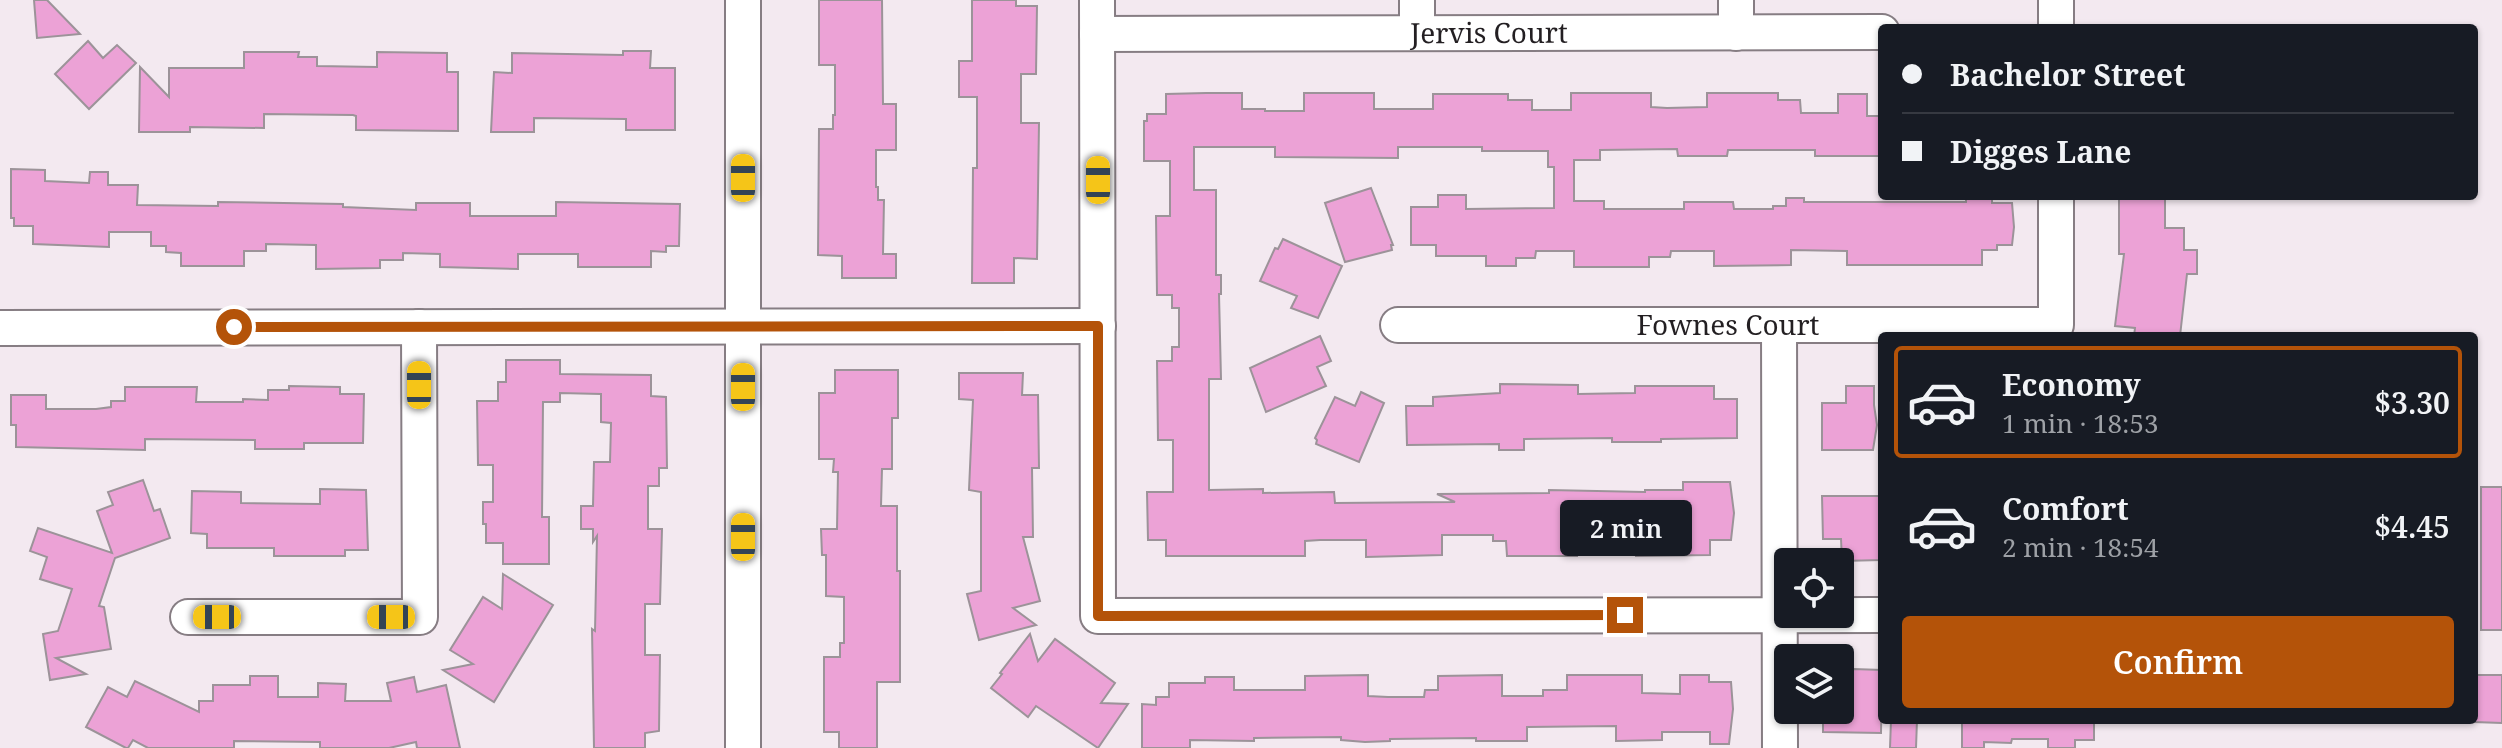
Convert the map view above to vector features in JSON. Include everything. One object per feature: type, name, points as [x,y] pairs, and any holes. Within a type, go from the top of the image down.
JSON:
[{"type":"street","points":[[743,0],[743,748]]},
{"type":"street","points":[[1097,0],[1098,616],[1774,615]]},
{"type":"street","points":[[2056,0],[2056,24]]},
{"type":"street","name":"Jervis Court","points":[[1097,34],[1417,16],[1736,16],[1878,32]]},
{"type":"street","name":"Fownes Court","points":[[1398,325],[2056,325],[2056,200]]},
{"type":"street","points":[[1779,325],[1780,548]]},
{"type":"street","points":[[0,328],[1098,326]]},
{"type":"street","points":[[188,617],[420,617],[419,327]]},
{"type":"street","points":[[1854,615],[1878,615]]},
{"type":"street","points":[[1780,628],[1780,748]]},
{"type":"building","points":[[34,0],[47,0],[80,34],[37,38]]},
{"type":"building","points":[[819,0],[882,0],[883,104],[896,104],[896,150],[876,150],[876,187],[878,200],[884,200],[883,254],[896,254],[896,278],[842,278],[842,256],[818,255],[819,129],[833,129],[835,115],[835,65],[819,65]]},
{"type":"building","points":[[972,0],[1016,0],[1016,6],[1037,6],[1036,74],[1021,74],[1021,123],[1039,123],[1037,259],[1014,258],[1014,283],[972,283],[977,97],[959,97],[959,61],[972,61]]},
{"type":"building","points":[[88,41],[103,58],[117,45],[136,63],[89,109],[55,74]]},
{"type":"building","points":[[623,51],[651,51],[650,68],[675,68],[675,130],[626,130],[626,119],[534,118],[534,132],[491,132],[494,72],[512,73],[512,53],[623,55]]},
{"type":"building","points":[[244,52],[299,52],[298,57],[317,57],[317,66],[377,67],[377,52],[447,53],[447,72],[458,72],[458,131],[356,130],[356,116],[353,115],[264,114],[264,128],[190,127],[190,132],[139,132],[140,67],[169,97],[169,68],[244,68]]},
{"type":"building","points":[[1242,93],[1242,109],[1304,111],[1304,93],[1374,93],[1374,109],[1433,109],[1433,94],[1508,94],[1508,100],[1532,100],[1532,110],[1571,110],[1571,93],[1651,93],[1651,107],[1667,108],[1707,107],[1707,93],[1778,93],[1778,100],[1800,100],[1801,113],[1838,113],[1838,94],[1867,94],[1867,116],[1878,116],[1878,156],[1815,156],[1815,150],[1728,150],[1727,156],[1678,156],[1677,149],[1600,150],[1600,160],[1574,160],[1574,201],[1604,201],[1604,209],[1684,209],[1684,202],[1733,202],[1734,209],[1773,209],[1773,206],[1786,206],[1786,198],[1804,198],[1804,202],[1992,200],[1992,203],[2012,203],[2012,245],[1997,245],[1997,250],[1982,250],[1982,265],[1847,265],[1847,251],[1791,250],[1791,265],[1714,266],[1714,251],[1671,251],[1670,257],[1649,257],[1649,267],[1574,267],[1574,251],[1536,251],[1535,258],[1516,258],[1516,266],[1486,266],[1486,256],[1436,256],[1436,245],[1411,245],[1411,207],[1438,207],[1438,195],[1466,195],[1466,209],[1554,208],[1554,167],[1548,167],[1548,151],[1398,147],[1398,158],[1275,157],[1275,147],[1194,147],[1194,190],[1216,190],[1216,275],[1221,275],[1221,379],[1209,379],[1209,490],[1334,492],[1335,503],[1455,502],[1437,494],[1549,493],[1549,490],[1645,492],[1683,490],[1683,482],[1730,482],[1734,513],[1731,540],[1710,540],[1710,555],[1636,556],[1636,536],[1618,536],[1618,533],[1576,534],[1577,556],[1507,556],[1506,541],[1493,541],[1493,535],[1442,535],[1442,555],[1366,557],[1366,540],[1320,540],[1305,541],[1305,556],[1166,556],[1166,540],[1148,540],[1147,492],[1173,492],[1173,440],[1158,440],[1157,361],[1172,361],[1172,347],[1179,347],[1179,308],[1172,308],[1172,295],[1157,295],[1156,216],[1170,216],[1170,161],[1144,161],[1144,121],[1147,121],[1147,114],[1166,114],[1166,94]]},
{"type":"building","points":[[11,169],[45,170],[45,181],[89,183],[90,172],[108,172],[108,185],[138,185],[137,205],[218,206],[218,202],[343,204],[343,207],[416,210],[416,203],[470,203],[470,216],[556,216],[556,202],[680,204],[679,246],[666,246],[666,252],[651,251],[651,267],[578,267],[578,254],[518,254],[518,269],[440,267],[440,254],[403,253],[403,260],[380,260],[380,268],[316,269],[316,245],[266,244],[266,251],[244,251],[244,266],[181,266],[181,253],[166,252],[166,246],[151,246],[151,232],[109,232],[109,247],[33,244],[33,226],[14,226],[14,218],[11,218]]},
{"type":"building","points":[[1371,188],[1393,245],[1392,250],[1345,262],[1325,203]]},
{"type":"building","points":[[2119,200],[2165,200],[2165,228],[2184,228],[2184,250],[2197,250],[2197,274],[2187,274],[2180,332],[2134,332],[2135,328],[2115,326],[2124,254],[2119,254]]},
{"type":"building","points":[[1283,239],[1342,266],[1318,318],[1291,308],[1297,296],[1260,281],[1275,248],[1278,249]]},
{"type":"building","points":[[1320,336],[1331,361],[1317,367],[1326,386],[1266,412],[1250,368]]},
{"type":"building","points":[[506,360],[560,360],[560,374],[651,375],[651,396],[666,397],[667,468],[659,468],[659,486],[648,486],[648,529],[662,529],[660,604],[645,604],[645,655],[660,655],[659,731],[645,733],[645,748],[594,748],[592,629],[595,631],[597,536],[593,542],[593,529],[581,529],[581,506],[593,506],[594,462],[610,462],[611,423],[601,422],[601,394],[560,393],[560,402],[543,402],[542,517],[549,517],[549,564],[503,564],[503,543],[486,543],[483,502],[493,502],[493,465],[478,465],[477,401],[498,401],[498,382],[506,382]]},
{"type":"building","points":[[835,370],[898,370],[898,418],[892,418],[892,469],[882,469],[881,506],[897,506],[900,682],[877,682],[877,748],[839,748],[839,732],[824,732],[824,657],[840,657],[840,643],[844,643],[844,597],[826,596],[826,555],[822,555],[821,529],[837,529],[838,472],[833,472],[834,459],[819,459],[819,393],[835,393]]},
{"type":"building","points":[[959,373],[1023,373],[1022,395],[1038,395],[1039,468],[1032,468],[1033,537],[1023,537],[1040,601],[1013,608],[1036,625],[979,640],[967,594],[981,591],[981,492],[969,490],[973,400],[959,399]]},
{"type":"building","points":[[1500,384],[1578,385],[1578,394],[1635,393],[1635,386],[1714,386],[1714,399],[1737,399],[1737,438],[1661,439],[1661,442],[1612,442],[1612,438],[1524,439],[1524,450],[1499,450],[1499,444],[1407,445],[1406,406],[1433,406],[1433,397],[1500,393]]},
{"type":"building","points":[[289,386],[340,387],[340,394],[364,394],[363,443],[304,443],[304,449],[255,449],[255,440],[145,439],[145,450],[16,447],[16,425],[11,425],[11,395],[46,395],[46,409],[96,409],[111,407],[111,401],[125,401],[125,387],[197,387],[196,402],[243,402],[243,399],[268,400],[268,390],[289,390]]},
{"type":"building","points":[[1846,386],[1874,386],[1877,425],[1873,450],[1822,450],[1822,403],[1846,403]]},
{"type":"building","points":[[1361,392],[1384,403],[1359,462],[1316,444],[1315,438],[1335,397],[1355,406]]},
{"type":"building","points":[[143,480],[154,511],[160,509],[170,538],[115,558],[99,606],[104,607],[111,649],[56,658],[86,674],[50,680],[43,634],[58,631],[72,589],[40,579],[47,557],[30,551],[38,528],[112,553],[97,511],[113,505],[108,492]]},
{"type":"building","points":[[2481,487],[2502,487],[2502,630],[2481,630]]},
{"type":"building","points":[[320,489],[366,490],[368,550],[345,550],[345,556],[274,556],[274,548],[207,548],[207,534],[191,533],[192,491],[241,492],[241,503],[320,504]]},
{"type":"building","points":[[1822,496],[1878,496],[1878,560],[1854,561],[1854,548],[1841,548],[1841,539],[1823,539]]},
{"type":"building","points":[[503,574],[553,605],[494,702],[443,670],[473,664],[450,650],[483,597],[502,609]]},
{"type":"building","points":[[1030,634],[1038,661],[1055,639],[1115,683],[1101,703],[1128,704],[1098,748],[1036,706],[1028,717],[991,688]]},
{"type":"building","points":[[1854,669],[1878,670],[1878,724],[1881,724],[1881,733],[1823,732],[1823,724],[1854,724]]},
{"type":"building","points":[[1368,675],[1368,696],[1424,697],[1425,690],[1438,690],[1438,676],[1502,675],[1502,696],[1543,696],[1543,690],[1567,690],[1567,675],[1642,675],[1642,693],[1680,694],[1680,675],[1709,675],[1709,682],[1731,682],[1733,709],[1729,744],[1710,744],[1710,732],[1662,732],[1662,740],[1616,741],[1616,726],[1527,727],[1527,741],[1476,741],[1476,738],[1365,742],[1341,740],[1341,737],[1254,738],[1254,741],[1190,740],[1190,748],[1142,748],[1142,704],[1156,705],[1156,697],[1169,697],[1169,683],[1205,683],[1205,677],[1234,677],[1234,690],[1305,690],[1305,676]]},
{"type":"building","points":[[2478,675],[2502,675],[2502,723],[2478,722]]},
{"type":"building","points":[[250,676],[278,676],[278,697],[318,697],[318,683],[346,684],[345,701],[391,701],[387,683],[414,677],[417,692],[446,685],[460,748],[417,748],[416,742],[389,748],[320,748],[320,742],[234,741],[234,748],[148,748],[133,740],[126,748],[86,727],[108,687],[127,697],[135,681],[199,712],[199,701],[213,701],[213,685],[250,685]]},
{"type":"building","points":[[1891,724],[1917,724],[1916,748],[1890,748]]},
{"type":"building","points":[[1962,724],[2094,724],[2094,740],[2075,740],[2075,748],[2048,748],[2048,739],[2012,739],[2011,743],[1984,742],[1984,748],[1962,748]]},
{"type":"route","points":[[234,327],[1098,326],[1098,616],[1625,615]]}]
